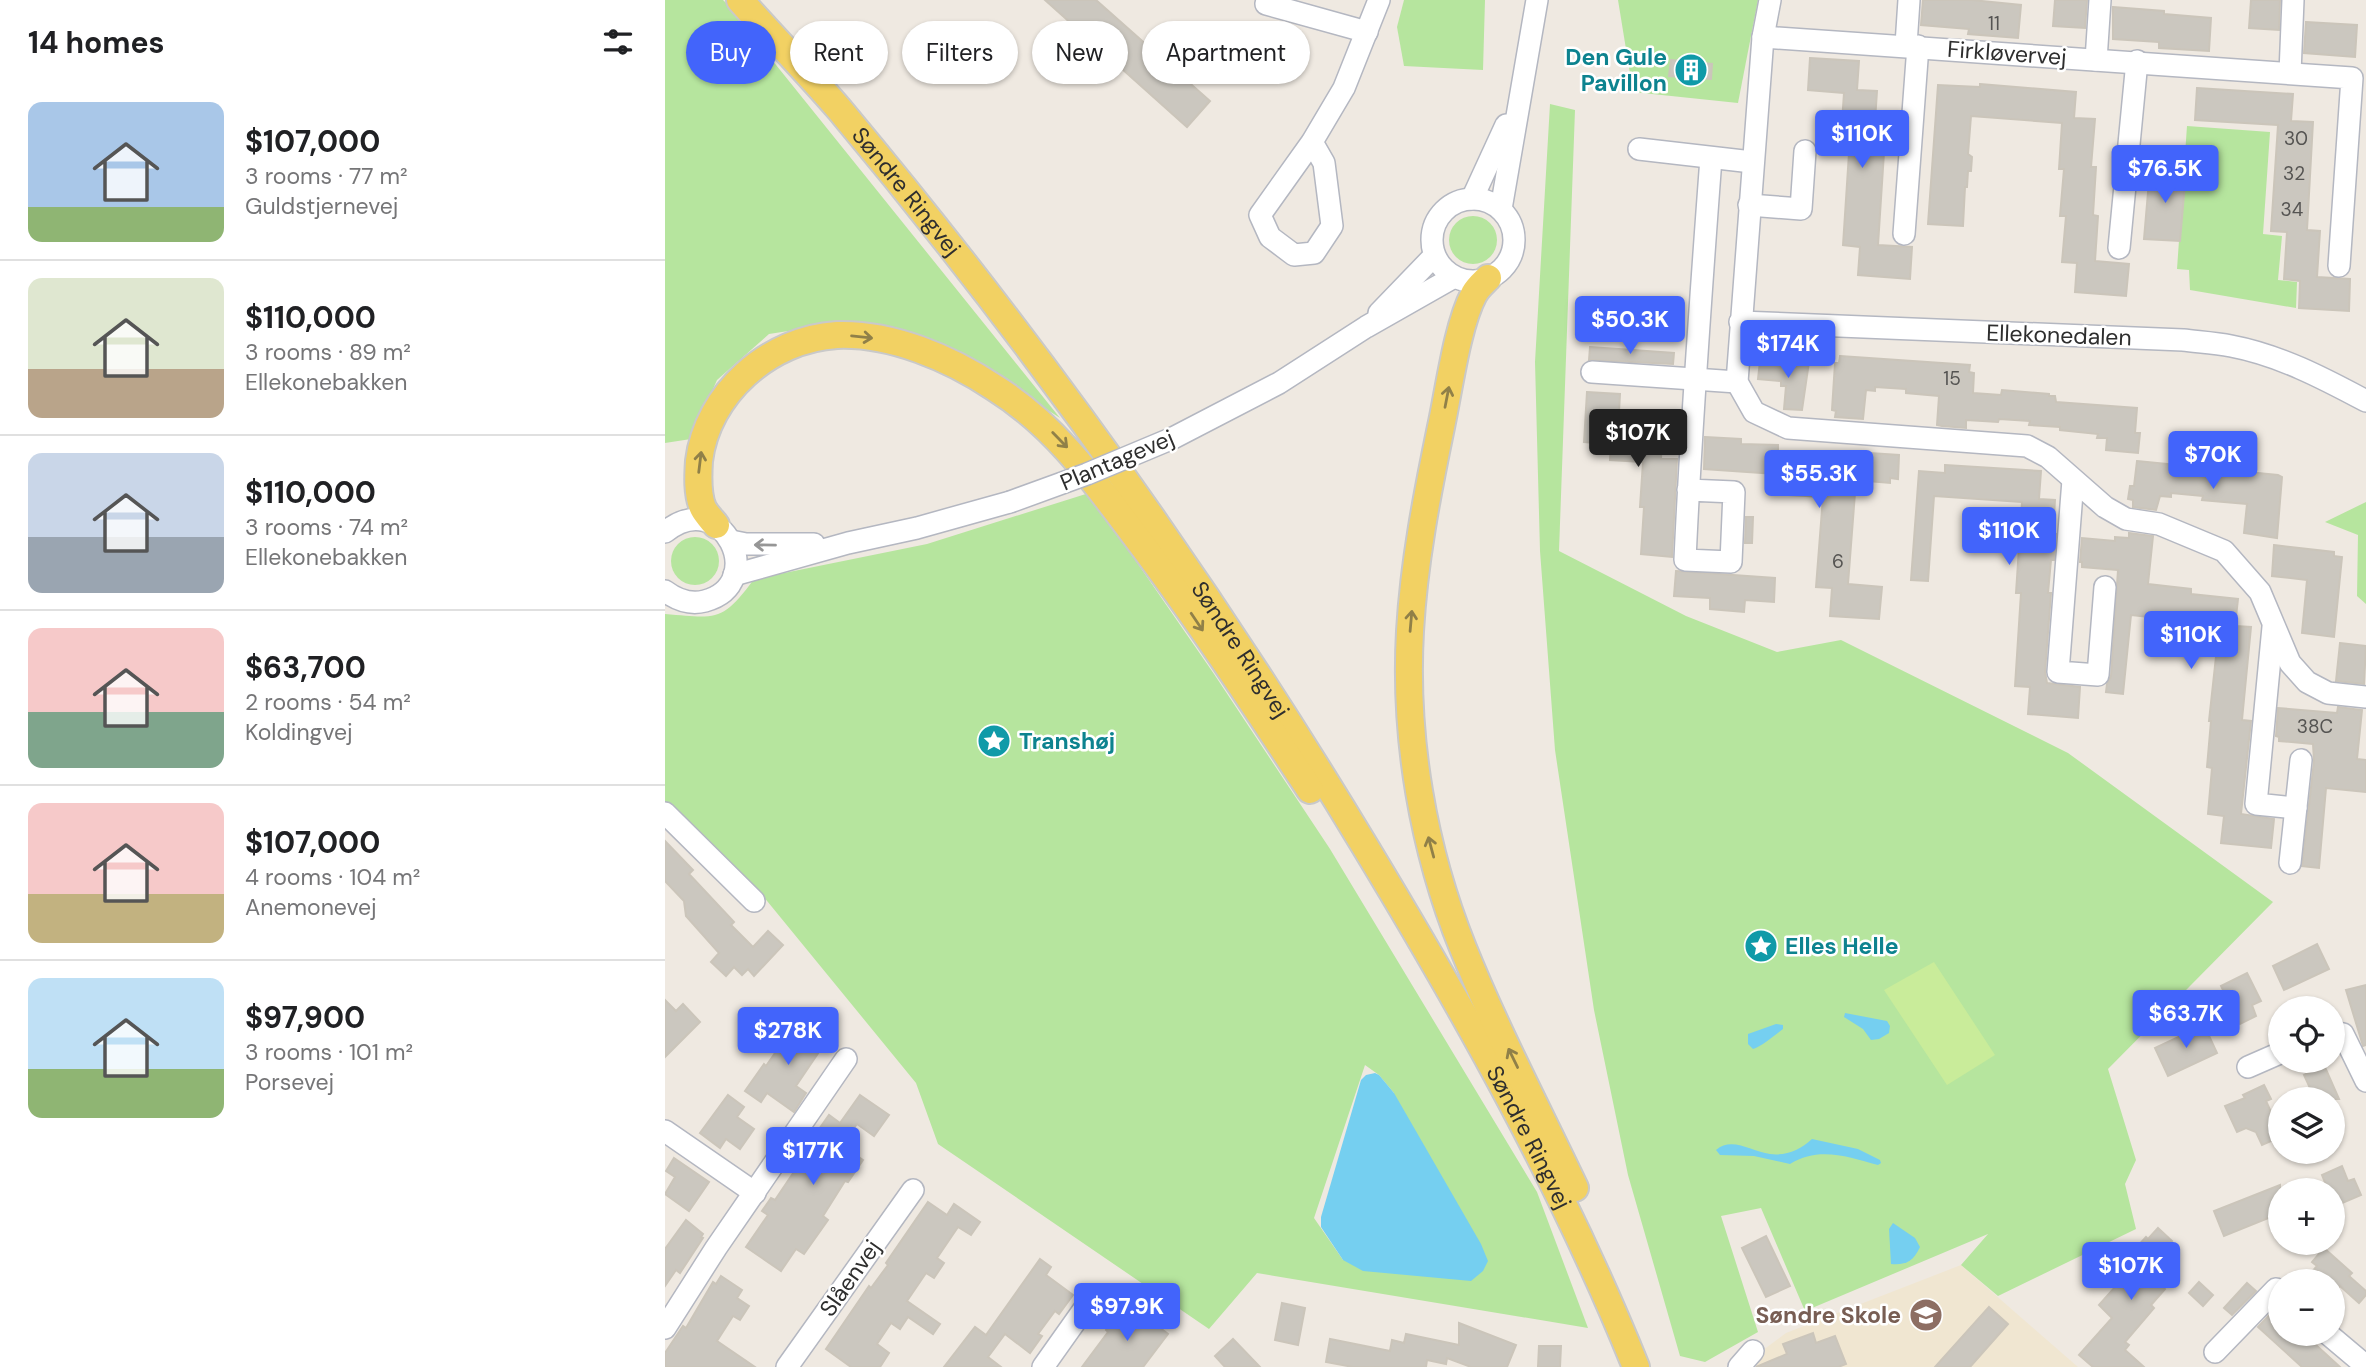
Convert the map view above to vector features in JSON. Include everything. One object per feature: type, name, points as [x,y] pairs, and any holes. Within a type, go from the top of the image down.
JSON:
[{"type":"main road","name":"Søndre Ringvej","points":[[740,0],[838,108],[977,280],[1075,410],[1244,652],[1431,956],[1530,1138],[1604,1288],[1636,1367]]},
{"type":"main road","points":[[1488,278],[1473,296],[1463,327],[1415,566],[1410,634],[1410,709],[1417,773],[1428,837],[1462,946],[1493,1019],[1585,1208],[1637,1329],[1649,1367]]},
{"type":"main road","points":[[723,533],[703,508],[699,489],[698,471],[705,435],[713,415],[739,380],[774,354],[794,345],[835,335],[884,340],[965,370],[1017,402],[1041,421],[1082,465],[1164,574],[1329,819],[1530,1138]]},
{"type":"street","points":[[1266,0],[1266,4],[1367,32]]},
{"type":"street","points":[[1312,142],[1324,163],[1332,226],[1314,253],[1294,255],[1271,237],[1260,215],[1312,142],[1344,88],[1379,0]]},
{"type":"street","points":[[1526,0],[1532,25]]},
{"type":"street","points":[[1501,209],[1537,0]]},
{"type":"street","points":[[1770,0],[1763,37],[1752,162],[1737,382],[1754,412],[1788,428],[2027,446],[2048,457],[2105,508],[2126,519],[2159,524],[2224,551],[2260,592],[2290,663],[2307,682],[2328,693],[2366,697]]},
{"type":"street","name":"Firkløvervej","points":[[1904,234],[1912,46],[1909,0]]},
{"type":"street","name":"Firkløvervej","points":[[2096,60],[2100,0]]},
{"type":"street","points":[[2290,74],[2293,0]]},
{"type":"street","name":"Firkløvervej","points":[[1763,37],[2359,77],[2339,266]]},
{"type":"street","points":[[2119,248],[2137,61]]},
{"type":"street","points":[[1472,199],[1519,94]]},
{"type":"street","points":[[1639,149],[1752,162]]},
{"type":"street","points":[[1749,205],[1801,209],[1805,150]]},
{"type":"street","points":[[1688,490],[1711,158]]},
{"type":"street","points":[[1472,199],[1482,200],[1501,209],[1513,230],[1514,242],[1507,264],[1488,278],[1477,281],[1465,281],[1442,268],[1434,256],[1431,236],[1438,217],[1453,204],[1472,199]]},
{"type":"street","name":"Plantagevej","points":[[1366,327],[1434,256]]},
{"type":"street","name":"Plantagevej","points":[[734,575],[1010,502],[1087,474],[1173,438],[1279,383],[1366,327],[1454,276]]},
{"type":"street","name":"Ellekonedalen","points":[[1740,322],[2183,340],[2232,346],[2320,376],[2366,401]]},
{"type":"street","points":[[1592,372],[1737,382]]},
{"type":"street","points":[[2073,480],[2057,672],[2098,676],[2105,587]]},
{"type":"street","name":"Plantagevej","points":[[665,532],[672,526],[689,520],[707,522],[746,544],[848,543]]},
{"type":"street","points":[[665,591],[681,601],[703,602],[722,593],[734,575],[736,558],[723,533]]},
{"type":"street","points":[[2273,622],[2256,804],[2296,808]]},
{"type":"street","points":[[2290,863],[2301,760]]},
{"type":"street","points":[[665,813],[754,901]]},
{"type":"street","points":[[2345,1038],[2366,1082]]},
{"type":"street","points":[[2248,1067],[2268,1058]]},
{"type":"street","points":[[665,1328],[846,1059]]},
{"type":"street","points":[[665,1131],[755,1193]]},
{"type":"street","name":"Slåenvej","points":[[787,1367],[913,1189]]},
{"type":"street","points":[[1043,1367],[1094,1295]]},
{"type":"street","points":[[2215,1352],[2268,1297]]},
{"type":"street","points":[[2342,1346],[2366,1366]]},
{"type":"shaded area","name":"Søndre Skole","points":[[1961,1265],[2078,1367],[1748,1367],[1755,1356],[1786,1333]]},
{"type":"green space","points":[[665,0],[723,0],[741,21],[686,21],[686,84],[776,84],[776,65],[1060,418],[977,364],[840,323],[769,334],[717,380],[691,439],[665,443]]},
{"type":"green space","points":[[1404,0],[1485,0],[1483,70],[1404,66],[1397,27]]},
{"type":"green space","points":[[1618,0],[1758,0],[1738,103],[1633,92]]},
{"type":"green space","points":[[1550,104],[1575,110],[1559,551],[1686,616],[1777,652],[1841,640],[2068,753],[2273,902],[2108,1069],[2136,1160],[2125,1184],[2136,1229],[1998,1296],[1961,1265],[1988,1234],[1805,1311],[1761,1208],[1721,1216],[1758,1332],[1705,1362],[1680,1356],[1628,1175],[1594,1010],[1555,750],[1540,551],[1535,362]]},
{"type":"green space","points":[[2187,126],[2270,132],[2263,234],[2282,236],[2278,280],[2297,282],[2296,308],[2190,290],[2189,270],[2177,269]]},
{"type":"green space","points":[[1473,216],[1490,223],[1497,240],[1490,257],[1473,264],[1456,257],[1449,240],[1456,223]]},
{"type":"green space","points":[[1089,493],[1330,849],[1537,1192],[1588,1328],[1257,1273],[1209,1329],[938,1144],[916,1083],[763,896],[665,802],[665,614],[717,614],[734,604],[754,579],[927,544]],"holes":[[[1365,1065],[1379,1075],[1394,1093],[1343,1260],[1314,1218]]]},
{"type":"green space","points":[[2366,502],[2366,604],[2357,596],[2358,535],[2325,522]]},
{"type":"green space","points":[[695,537],[712,544],[719,561],[712,578],[695,585],[678,578],[671,561],[678,544]]},
{"type":"green space","points":[[1934,962],[1995,1055],[1947,1085],[1884,990]]},
{"type":"water","points":[[1845,1013],[1887,1021],[1890,1026],[1889,1033],[1871,1040],[1863,1029],[1844,1017]]},
{"type":"water","points":[[1776,1024],[1783,1025],[1783,1029],[1760,1046],[1753,1049],[1748,1044],[1748,1034]]},
{"type":"water","points":[[1375,1073],[1394,1093],[1481,1244],[1488,1261],[1483,1271],[1471,1281],[1363,1271],[1343,1260],[1321,1227],[1321,1217],[1361,1080],[1366,1075]]},
{"type":"water","points":[[1812,1139],[1858,1149],[1881,1163],[1878,1165],[1845,1156],[1823,1154],[1812,1155],[1790,1164],[1754,1156],[1720,1155],[1716,1150],[1729,1144],[1763,1153],[1782,1154],[1798,1149]]},
{"type":"water","points":[[1893,1223],[1915,1238],[1920,1247],[1912,1259],[1901,1264],[1891,1264],[1889,1229]]},
{"type":"building","points":[[1045,0],[1096,0],[1120,21],[1068,21]]},
{"type":"building","points":[[1923,0],[1972,0],[2021,5],[2018,38],[1968,34],[1969,29],[1921,25]]},
{"type":"building","points":[[2055,0],[2087,0],[2085,28],[2053,26]]},
{"type":"building","points":[[2251,0],[2280,0],[2279,30],[2249,28]]},
{"type":"building","points":[[2113,7],[2211,18],[2209,51],[2159,48],[2159,42],[2113,39]]},
{"type":"building","points":[[2306,22],[2357,25],[2355,57],[2304,53]]},
{"type":"building","points":[[1128,28],[1142,41],[1142,84],[1191,84],[1210,101],[1187,127],[1128,74]]},
{"type":"building","points":[[1810,58],[1859,61],[1857,90],[1877,91],[1874,136],[1885,137],[1878,245],[1912,247],[1910,279],[1858,275],[1860,247],[1843,245],[1850,138],[1841,137],[1844,93],[1808,90]]},
{"type":"building","name":"Den Gule Pavillon","points":[[1671,60],[1712,64],[1711,79],[1669,76]]},
{"type":"building","points":[[1980,84],[2076,92],[2074,118],[2095,119],[2091,167],[2096,167],[2093,215],[2098,216],[2095,261],[2129,264],[2126,296],[2075,292],[2077,263],[2062,262],[2066,216],[2060,216],[2064,169],[2059,169],[2062,123],[1971,116],[1968,154],[1972,157],[1971,171],[1968,171],[1965,187],[1963,226],[1928,224],[1938,85],[1980,87]]},
{"type":"building","points":[[2197,88],[2293,94],[2291,121],[2313,122],[2307,230],[2320,231],[2317,277],[2350,279],[2349,311],[2299,308],[2300,281],[2284,279],[2287,232],[2271,231],[2278,125],[2195,120]]},
{"type":"building","points":[[2150,169],[2186,171],[2180,241],[2144,239]]},
{"type":"building","points":[[1590,347],[1674,353],[1673,364],[1589,360]]},
{"type":"building","points":[[1840,356],[1970,365],[1969,372],[1974,373],[1973,393],[2001,395],[2002,390],[2049,394],[2055,396],[2056,402],[2137,408],[2135,433],[2140,433],[2138,453],[2106,450],[2107,438],[2097,438],[2098,434],[2029,425],[2030,421],[1966,420],[1966,428],[1937,425],[1939,396],[1906,393],[1906,389],[1875,387],[1875,391],[1866,390],[1863,419],[1835,417],[1836,411],[1832,410],[1835,363],[1839,363]]},
{"type":"building","points":[[1783,360],[1809,362],[1802,410],[1784,409],[1786,386],[1781,386],[1781,381],[1758,379],[1760,361],[1783,363]]},
{"type":"building","points":[[1587,392],[1620,394],[1618,429],[1662,432],[1661,459],[1677,459],[1672,557],[1641,554],[1643,462],[1610,460],[1611,444],[1584,442]]},
{"type":"building","points":[[1705,437],[1741,439],[1741,444],[1778,445],[1778,461],[1853,467],[1855,452],[1899,455],[1898,479],[1890,478],[1890,483],[1856,480],[1848,584],[1882,587],[1879,619],[1830,616],[1832,588],[1816,587],[1823,497],[1789,495],[1790,475],[1704,469]]},
{"type":"building","points":[[2137,461],[2282,477],[2277,538],[2244,533],[2247,504],[2202,500],[2203,496],[2171,493],[2171,497],[2160,496],[2156,510],[2133,507],[2133,500],[2128,499],[2130,486],[2134,486]]},
{"type":"building","points":[[1945,465],[2041,471],[2039,499],[2055,500],[2053,534],[2056,534],[2048,593],[2051,593],[2045,672],[2047,683],[2080,687],[2078,718],[2028,714],[2030,687],[2015,686],[2021,593],[2016,593],[2022,502],[1934,496],[1928,581],[1911,580],[1919,471],[1945,473]]},
{"type":"building","points":[[1746,517],[1753,517],[1752,543],[1745,543]]},
{"type":"building","points":[[2129,533],[2153,536],[2148,584],[2191,589],[2191,594],[2238,599],[2235,626],[2251,627],[2242,720],[2251,721],[2241,814],[2274,819],[2271,848],[2221,843],[2224,816],[2208,814],[2212,768],[2207,767],[2209,721],[2219,629],[2185,626],[2186,621],[2131,615],[2123,694],[2106,692],[2111,676],[2118,570],[2082,567],[2082,538],[2115,541],[2115,537],[2129,538]]},
{"type":"building","points":[[2274,545],[2334,552],[2334,556],[2342,557],[2334,637],[2302,633],[2307,580],[2272,576]]},
{"type":"building","points":[[1676,571],[1775,578],[1774,602],[1745,600],[1744,612],[1710,609],[1710,598],[1674,596]]},
{"type":"building","points":[[2340,643],[2366,646],[2364,684],[2336,681]]},
{"type":"building","points":[[2338,707],[2362,710],[2357,759],[2366,760],[2366,792],[2326,788],[2319,868],[2302,866],[2314,761],[2313,744],[2279,741],[2276,736],[2278,708],[2337,713]]},
{"type":"building","points":[[665,841],[693,870],[689,874],[734,922],[731,925],[753,947],[768,931],[783,945],[754,976],[748,969],[742,975],[734,967],[726,976],[711,962],[719,953],[686,916],[684,901],[665,881]]},
{"type":"building","points":[[2317,944],[2329,969],[2284,990],[2273,966]]},
{"type":"building","points":[[2247,973],[2261,1001],[2252,1005],[2256,1016],[2240,1024],[2221,986]]},
{"type":"building","points":[[2366,985],[2366,1045],[2363,1046],[2346,990]]},
{"type":"building","points":[[665,1000],[676,1011],[683,1004],[700,1022],[665,1057]]},
{"type":"building","points":[[798,1020],[827,1040],[796,1086],[806,1093],[794,1112],[767,1093],[761,1102],[745,1091]]},
{"type":"building","points":[[2204,1025],[2217,1053],[2168,1076],[2155,1048]]},
{"type":"building","points":[[2328,1073],[2334,1087],[2310,1087],[2304,1075]]},
{"type":"building","points":[[2264,1085],[2268,1093],[2268,1142],[2262,1145],[2256,1132],[2246,1128],[2237,1132],[2225,1106],[2245,1098],[2243,1095]]},
{"type":"building","points":[[728,1095],[744,1107],[737,1117],[754,1129],[740,1149],[726,1139],[720,1148],[700,1133]]},
{"type":"building","points":[[860,1095],[889,1115],[874,1136],[857,1124],[841,1145],[863,1160],[848,1182],[845,1181],[823,1216],[828,1220],[804,1254],[796,1249],[781,1271],[746,1247],[768,1215],[762,1211],[771,1198],[775,1200],[806,1154],[803,1152],[829,1115],[840,1123]]},
{"type":"building","points":[[674,1158],[709,1182],[689,1211],[665,1194],[675,1177],[666,1171]]},
{"type":"building","points":[[2342,1166],[2348,1181],[2354,1179],[2361,1195],[2345,1202],[2345,1178],[2323,1178],[2322,1175]]},
{"type":"building","points":[[2268,1190],[2268,1218],[2224,1236],[2214,1211]]},
{"type":"building","points":[[928,1202],[947,1215],[954,1204],[980,1222],[971,1235],[958,1227],[937,1258],[944,1263],[934,1278],[926,1273],[907,1301],[940,1324],[933,1334],[908,1317],[900,1329],[891,1323],[877,1344],[889,1353],[880,1367],[851,1367],[826,1349],[869,1286],[871,1288],[888,1265],[886,1263]]},
{"type":"building","points":[[686,1220],[703,1234],[703,1238],[680,1273],[676,1270],[665,1286],[665,1249]]},
{"type":"building","points":[[2158,1228],[2172,1241],[2165,1248],[2178,1261],[2158,1283],[2165,1289],[2151,1305],[2154,1308],[2125,1342],[2129,1345],[2125,1350],[2144,1367],[2093,1367],[2079,1355],[2112,1318],[2099,1305],[2125,1276],[2117,1269],[2146,1237],[2148,1239]]},
{"type":"building","points":[[1766,1236],[1790,1286],[1766,1297],[1742,1248]]},
{"type":"building","points":[[2318,1255],[2332,1255],[2352,1273],[2349,1276],[2366,1291],[2366,1295],[2359,1303],[2345,1290],[2345,1269],[2314,1269],[2317,1266],[2312,1262]]},
{"type":"building","points":[[1040,1259],[1051,1267],[1046,1275],[1073,1295],[1059,1314],[1055,1311],[1038,1334],[1042,1336],[1030,1353],[1005,1334],[988,1357],[1001,1367],[944,1367],[975,1327],[986,1335]]},
{"type":"building","points":[[721,1276],[742,1290],[737,1298],[749,1306],[740,1320],[733,1316],[717,1341],[755,1367],[665,1367],[665,1353],[683,1326],[686,1328],[713,1282],[716,1284]]},
{"type":"building","points":[[2199,1282],[2213,1295],[2203,1306],[2189,1293]]},
{"type":"building","points":[[2247,1283],[2256,1291],[2232,1315],[2224,1308]]},
{"type":"building","points":[[1282,1303],[1305,1308],[1298,1345],[1275,1340]]},
{"type":"building","points":[[1989,1307],[2008,1324],[1970,1367],[1935,1367]]},
{"type":"building","points":[[1121,1310],[1136,1321],[1142,1314],[1168,1334],[1143,1367],[1082,1367],[1108,1332],[1106,1330]]},
{"type":"building","points":[[2268,1316],[2268,1336],[2258,1327]]},
{"type":"building","points":[[1459,1323],[1516,1345],[1507,1367],[1471,1367],[1447,1358],[1446,1364],[1427,1360],[1426,1367],[1353,1367],[1326,1362],[1330,1339],[1390,1351],[1392,1340],[1404,1343],[1406,1334],[1459,1345]]},
{"type":"building","points":[[1813,1333],[1816,1343],[1835,1336],[1846,1364],[1838,1367],[1756,1367],[1787,1354],[1783,1344]]},
{"type":"building","points":[[1233,1339],[1260,1367],[1225,1367],[1215,1356]]},
{"type":"building","points":[[1539,1346],[1561,1346],[1560,1367],[1538,1367]]},
{"type":"building","points":[[2279,1346],[2317,1346],[2340,1367],[2302,1367]]},
{"type":"place","name":"Den Gule Pavillon","points":[[1691,70]]},
{"type":"place","name":"Transhøj","points":[[994,741]]},
{"type":"place","name":"Elles Helle","points":[[1761,946]]},
{"type":"place","name":"Søndre Skole","points":[[1926,1315]]}]
